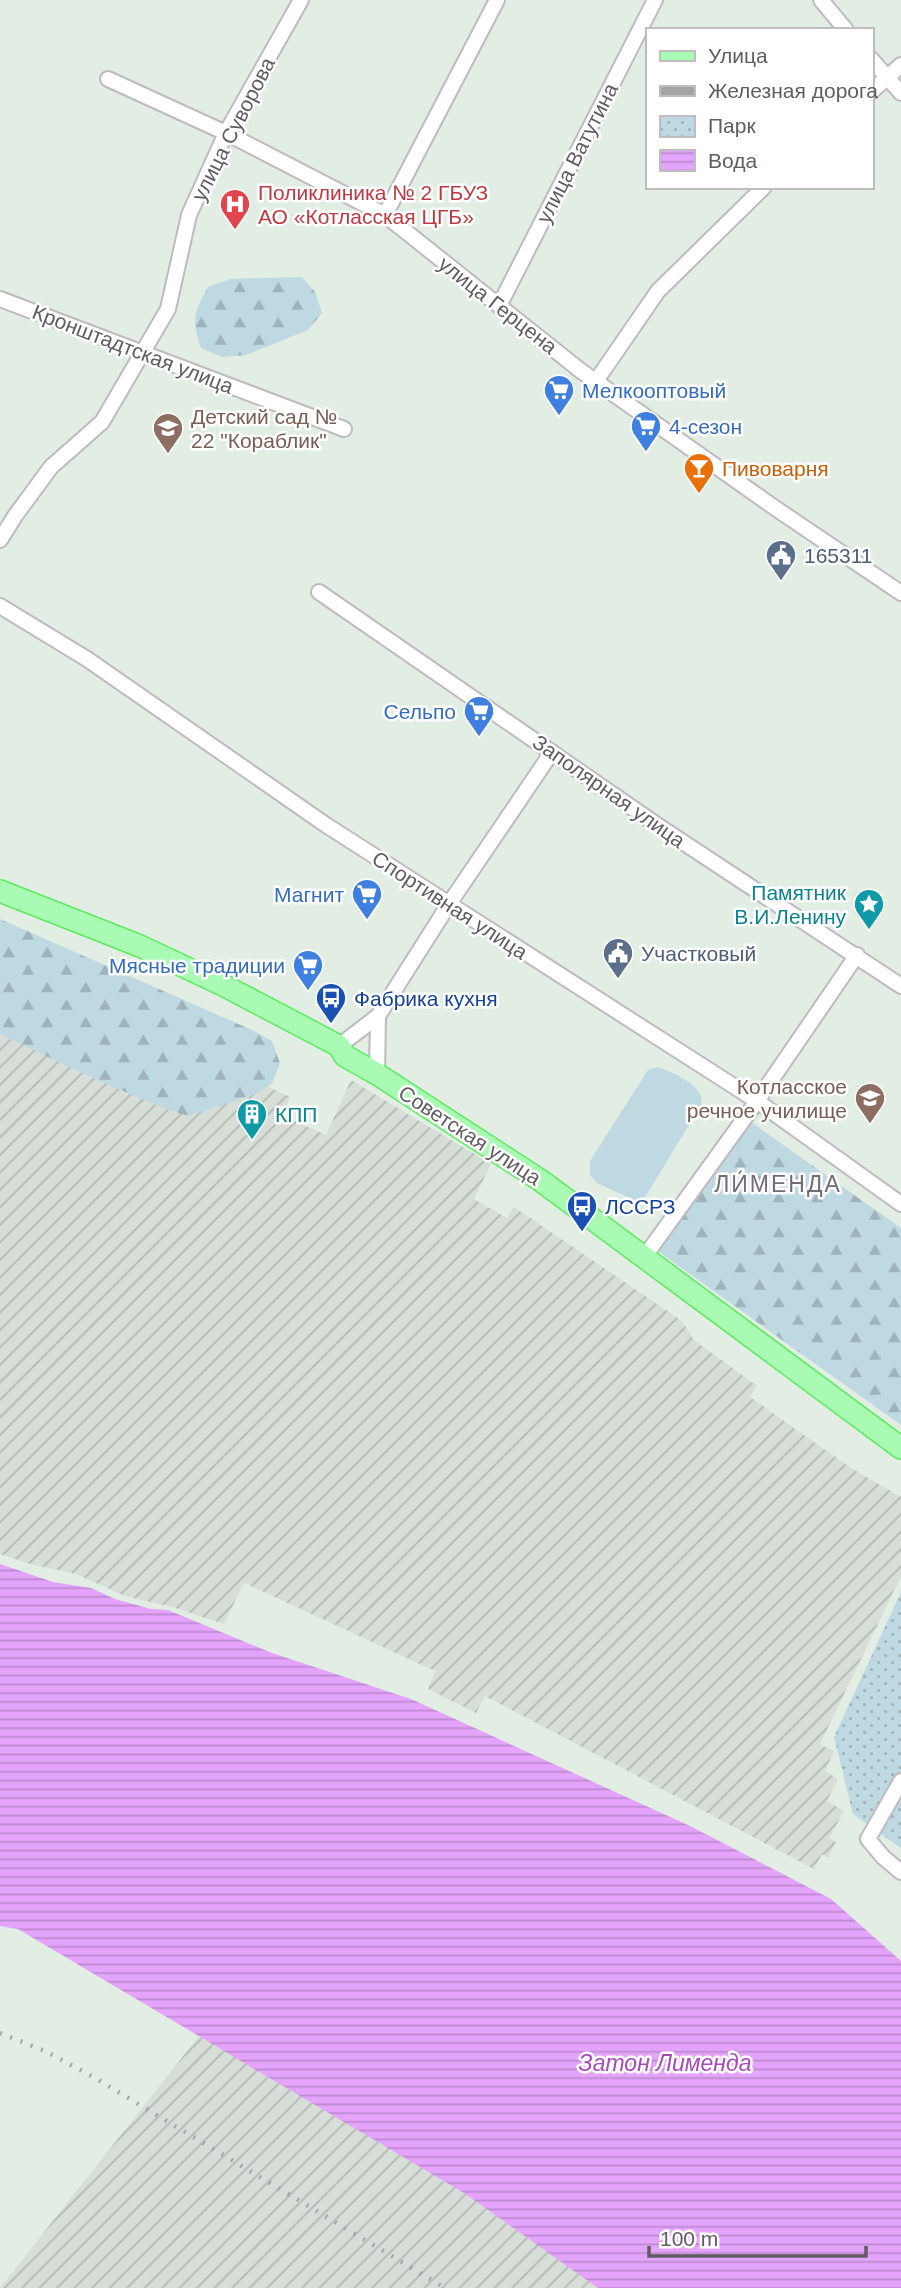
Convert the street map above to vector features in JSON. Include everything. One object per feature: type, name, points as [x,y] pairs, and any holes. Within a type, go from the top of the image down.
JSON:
[{"type":"main road","name":"Советская улица","points":[[0,891],[140,946],[225,986],[339,1046],[345,1056],[377,1074],[540,1181],[645,1256],[901,1448]]},
{"type":"street","name":"улица Суворова","points":[[0,540],[51,467],[102,422],[168,309],[190,215],[226,133],[300,0]]},
{"type":"street","points":[[385,215],[496,0]]},
{"type":"street","name":"улица Ватутина","points":[[499,306],[654,0]]},
{"type":"street","points":[[821,0],[844,28]]},
{"type":"street","points":[[873,61],[901,93]]},
{"type":"street","points":[[873,90],[901,65]]},
{"type":"street","name":"улица Герцена","points":[[108,79],[226,133],[385,215],[596,381],[775,508],[901,593]]},
{"type":"street","points":[[596,381],[658,291],[762,189]]},
{"type":"street","name":"Кронштадтская улица","points":[[0,299],[344,429]]},
{"type":"street","name":"Заполярная улица","points":[[319,592],[660,827],[901,986]]},
{"type":"street","name":"Спортивная улица","points":[[0,606],[87,659],[326,825],[757,1101],[901,1204]]},
{"type":"street","points":[[339,1046],[377,1016],[552,752]]},
{"type":"street","points":[[645,1256],[757,1101],[856,956]]},
{"type":"street","points":[[377,1016],[377,1074]]},
{"type":"street","points":[[901,1781],[867,1839],[901,1872]]},
{"type":"shaded area","points":[[0,959],[290,1097],[283,1116],[326,1135],[351,1080],[491,1164],[474,1199],[507,1218],[514,1207],[682,1321],[694,1340],[757,1386],[750,1397],[851,1468],[901,1497],[901,1576],[820,1744],[834,1751],[825,1771],[838,1779],[827,1801],[844,1811],[829,1838],[836,1842],[828,1858],[822,1854],[814,1869],[485,1696],[476,1713],[428,1689],[435,1671],[244,1583],[224,1624],[176,1608],[125,1596],[76,1574],[0,1554]]},
{"type":"shaded area","points":[[199,2036],[678,2288],[0,2288]]},
{"type":"green space","points":[[302,277],[315,292],[322,313],[308,330],[246,355],[222,357],[201,348],[195,322],[200,302],[209,286],[231,279]]},
{"type":"green space","points":[[0,919],[272,1041],[280,1063],[272,1084],[253,1095],[188,1116],[99,1081],[0,1034]]},
{"type":"green space","points":[[657,1067],[679,1076],[693,1086],[701,1098],[701,1105],[649,1191],[644,1198],[636,1201],[597,1183],[590,1175],[590,1161],[648,1070]]},
{"type":"green space","points":[[748,1120],[901,1228],[901,1425],[659,1252]]},
{"type":"green space","points":[[901,1592],[901,1848],[853,1814],[834,1737]]},
{"type":"water","name":"Затон Лименда","points":[[0,1564],[53,1582],[91,1588],[115,1599],[151,1609],[168,1610],[272,1653],[411,1699],[690,1826],[831,1899],[901,1961],[901,2288],[598,2288],[464,2193],[18,1929],[0,1926]]},
{"type":"railway","points":[[0,2033],[45,2051],[95,2078],[445,2288]]},
{"type":"place","name":"Поликлиника № 2 ГБУЗ АО «Котласская ЦГБ»","points":[[235,231]]},
{"type":"place","name":"Мелкооптовый","points":[[559,417]]},
{"type":"place","name":"4-сезон","points":[[646,453]]},
{"type":"place","name":"Детский сад № 22 \"Кораблик\"","points":[[168,455]]},
{"type":"place","name":"Пивоварня","points":[[699,495]]},
{"type":"place","name":"165311","points":[[781,582]]},
{"type":"place","name":"Сельпо","points":[[479,738]]},
{"type":"place","name":"Магнит","points":[[367,921]]},
{"type":"place","name":"Памятник В.И.Ленину","points":[[869,931]]},
{"type":"place","name":"Участковый","points":[[618,980]]},
{"type":"place","name":"Мясные традиции","points":[[308,992]]},
{"type":"place","name":"Фабрика кухня","points":[[331,1025]]},
{"type":"place","name":"Котласское речное училище","points":[[870,1125]]},
{"type":"place","name":"КПП","points":[[252,1141]]},
{"type":"place","name":"ЛССРЗ","points":[[582,1233]]},
{"type":"district","name":"ЛИ́МЕНДА","points":[[778,1184]]}]
